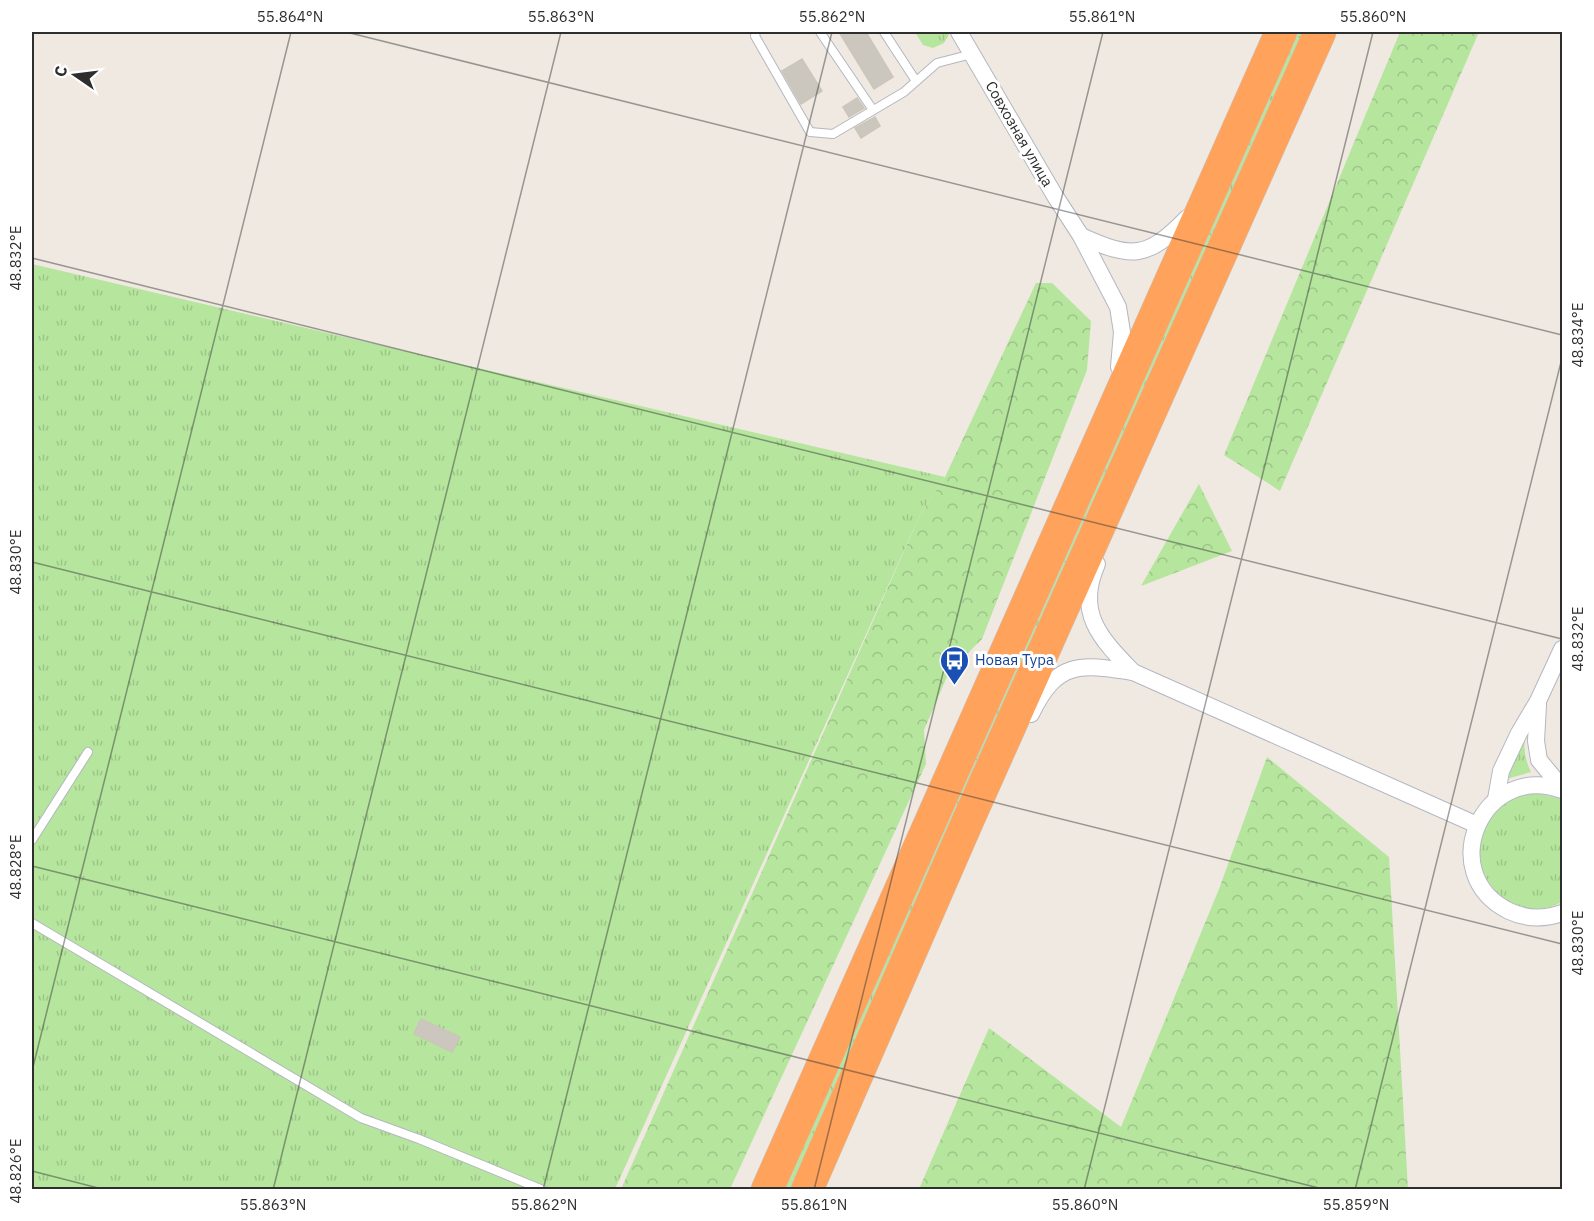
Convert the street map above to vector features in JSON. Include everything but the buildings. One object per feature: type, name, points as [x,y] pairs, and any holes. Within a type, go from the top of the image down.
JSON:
[{"type":"highway","points":[[767,1190],[1281,32]]},
{"type":"highway","points":[[807,1190],[966,825],[1320,32]]},
{"type":"street","name":"Совхозная улица","points":[[959,32],[1081,236],[1118,307],[1122,332],[1119,367]]},
{"type":"street","points":[[941,797],[953,747],[972,695],[1216,153],[1229,133],[1246,114]]},
{"type":"street","points":[[1081,236],[1106,247],[1137,252],[1153,248],[1187,218]]},
{"type":"street","points":[[1133,672],[1105,644],[1096,630],[1089,609],[1089,592],[1093,572],[1130,490],[1139,462],[1141,432]]},
{"type":"street","points":[[1496,799],[1501,771],[1519,734],[1539,701],[1563,648]]},
{"type":"street","points":[[966,825],[978,816],[990,801],[1032,711],[1047,686],[1061,675],[1077,667],[1093,666],[1133,672],[1477,825]]},
{"type":"street","points":[[1539,701],[1536,741],[1539,760],[1563,789]]},
{"type":"street","points":[[1563,789],[1530,785],[1506,793],[1487,808],[1477,825],[1471,843],[1471,856],[1477,878],[1489,897],[1508,911],[1530,918],[1563,913]]},
{"type":"lane","points":[[756,32],[755,36],[810,132],[833,134],[904,92],[937,63],[972,54]]},
{"type":"lane","points":[[820,32],[873,110]]},
{"type":"lane","points":[[884,32],[916,81]]},
{"type":"lane","points":[[32,840],[88,752]]},
{"type":"lane","points":[[32,923],[362,1118],[419,1138],[543,1190]]},
{"type":"green space","points":[[915,32],[947,32],[949,34],[944,43],[933,48],[923,45]]},
{"type":"green space","points":[[1293,32],[1304,32],[790,1189],[780,1190]]},
{"type":"green space","points":[[1400,32],[1479,32],[1280,491],[1224,455]]},
{"type":"green space","points":[[32,264],[945,477],[920,515],[615,1189],[32,1190]]},
{"type":"green space","points":[[1036,283],[1052,283],[1091,321],[1087,370],[982,639],[949,672],[924,730],[926,764],[730,1189],[621,1189],[920,515],[945,477]]},
{"type":"green space","points":[[1199,484],[1232,551],[1141,586]]},
{"type":"green space","points":[[1525,732],[1525,752],[1531,772],[1503,780]]},
{"type":"green space","points":[[1267,757],[1389,857],[1408,1189],[919,1189],[989,1028],[1121,1127],[1219,889]]},
{"type":"green space","points":[[1537,793],[1562,799],[1562,902],[1543,908],[1525,908],[1495,891],[1485,876],[1480,859],[1480,841],[1487,822],[1495,811],[1514,797]]},
{"type":"place","name":"Новая Тура","points":[[954,686]]}]
